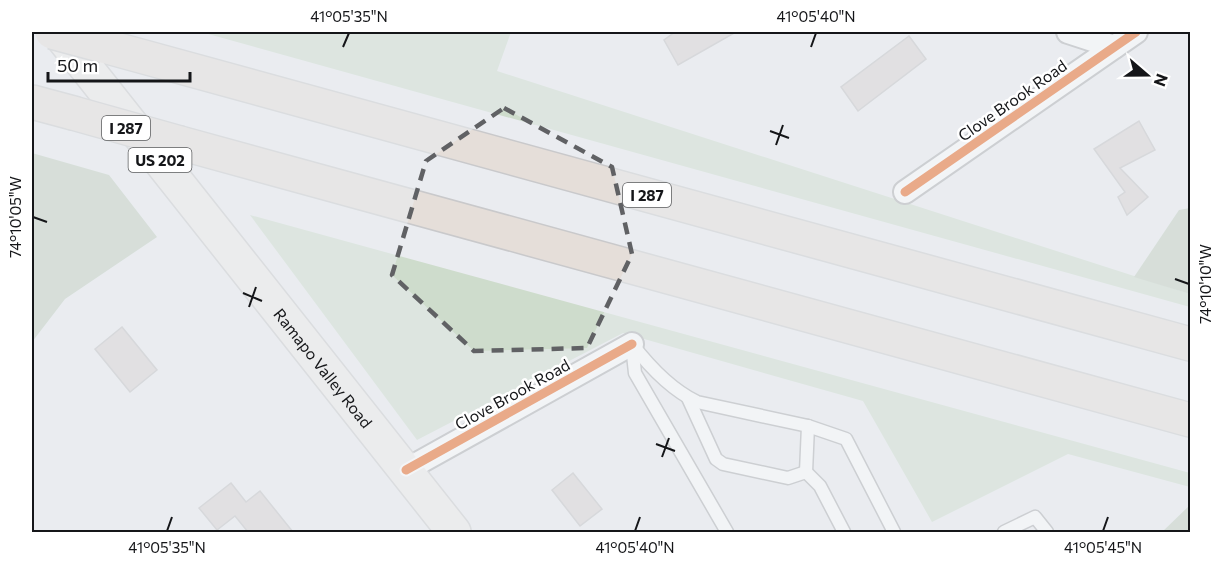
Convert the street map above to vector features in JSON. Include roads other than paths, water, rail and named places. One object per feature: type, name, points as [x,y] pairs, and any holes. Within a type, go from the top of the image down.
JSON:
[{"type":"highway","name":"I 287","points":[[52,32],[1191,345]]},
{"type":"highway","name":"I 287","points":[[32,102],[1191,420]]},
{"type":"main road","name":"Ramapo Valley Road","points":[[58,32],[454,532]]},
{"type":"street","points":[[1068,32],[1113,47]]},
{"type":"street","name":"Clove Brook Road","points":[[904,192],[1136,32]]},
{"type":"street","name":"Clove Brook Road","points":[[406,470],[632,344]]},
{"type":"lane","points":[[632,344],[645,361],[688,398],[716,459],[723,464],[788,478],[806,472]]},
{"type":"lane","points":[[632,344],[635,373],[727,532]]},
{"type":"lane","points":[[688,398],[808,426],[846,439],[894,532]]},
{"type":"lane","points":[[808,426],[806,472],[820,486],[844,532]]},
{"type":"lane","points":[[1004,532],[1035,517],[1040,519],[1047,532]]}]
